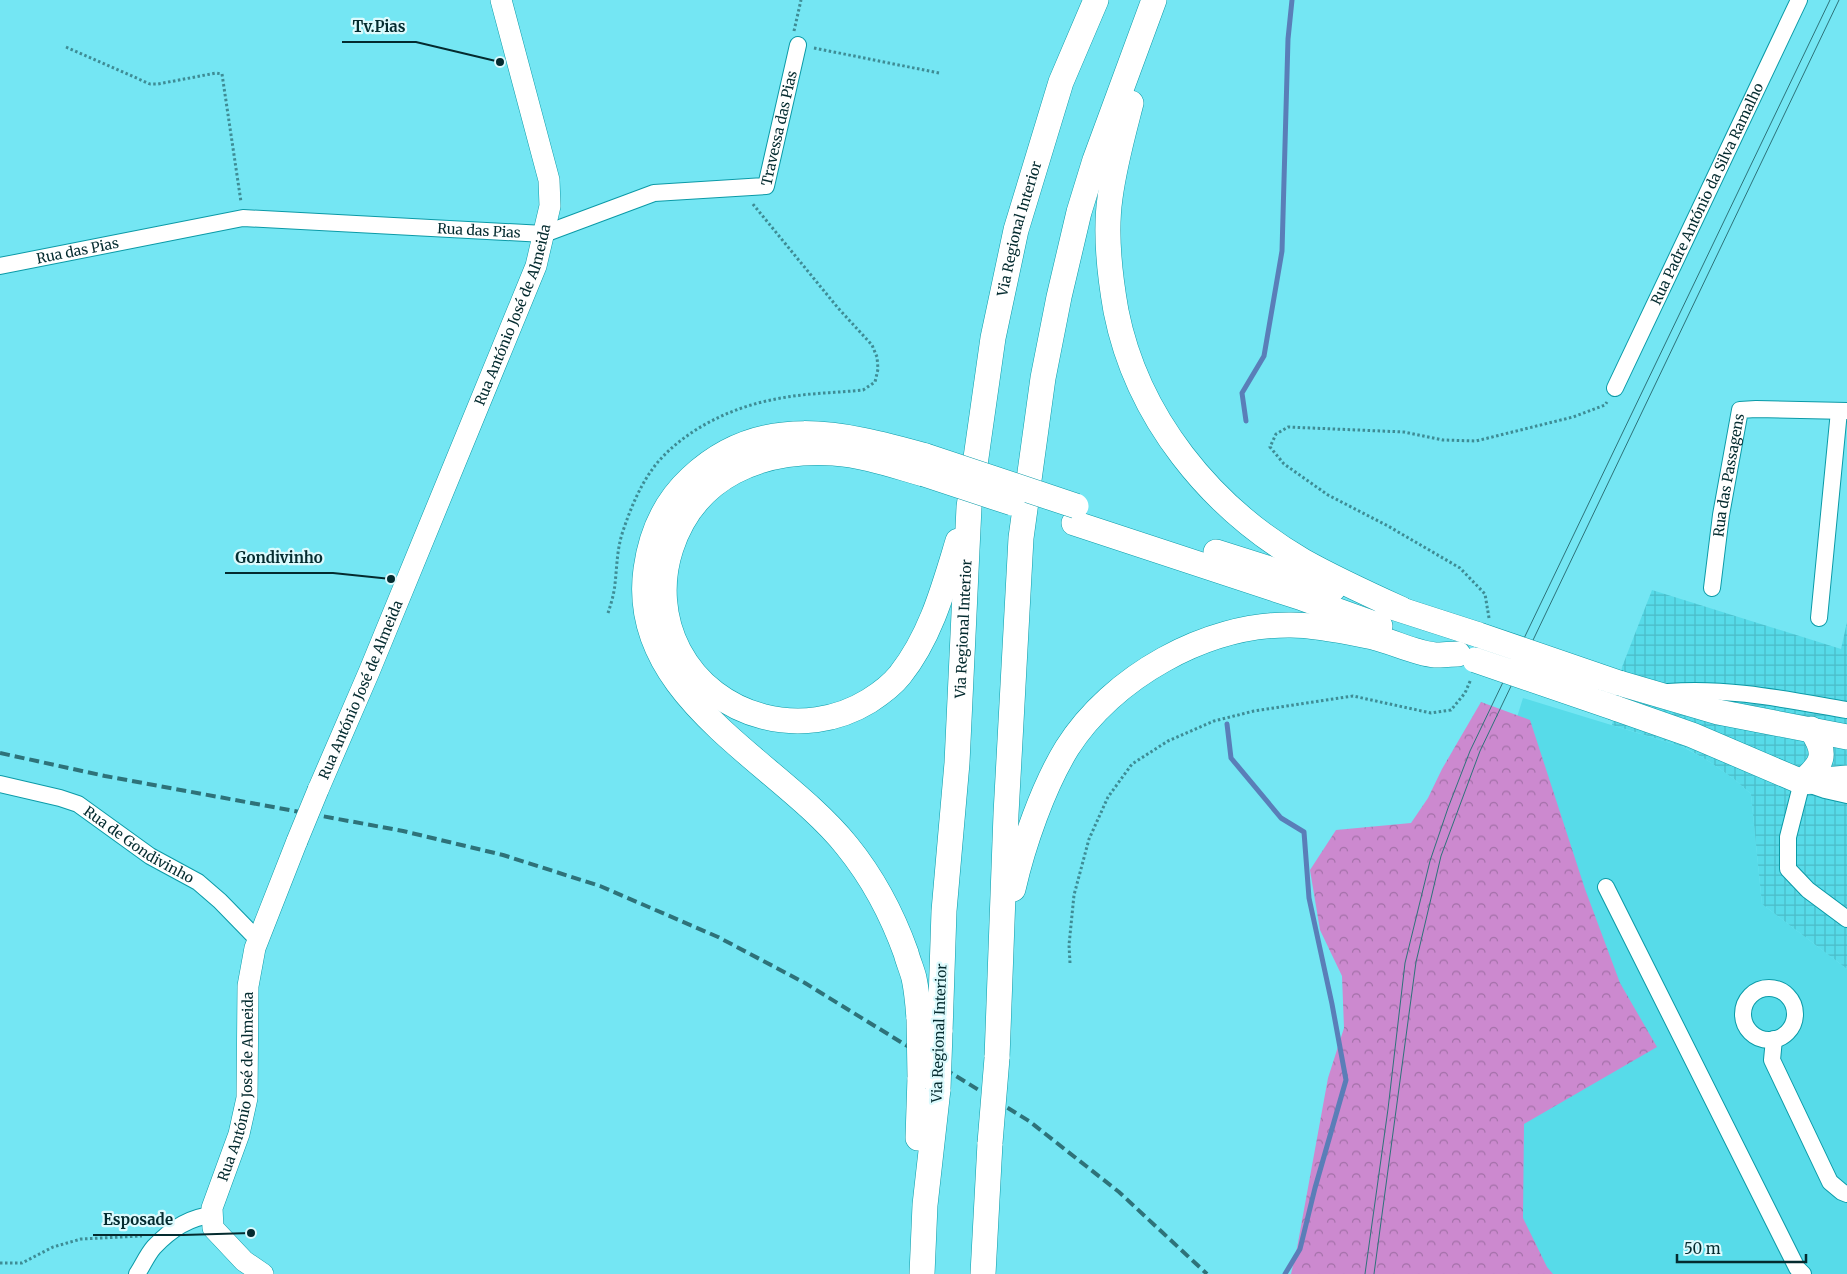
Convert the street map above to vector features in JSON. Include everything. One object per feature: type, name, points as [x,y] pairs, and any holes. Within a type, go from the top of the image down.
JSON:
[{"type":"highway","name":"Via Regional Interior","points":[[922,1274],[929,1083],[940,1032],[944,911],[958,763],[969,507],[992,338],[1016,230],[1061,82],[1096,0]]},
{"type":"highway","points":[[983,1274],[997,1058],[1007,805],[1021,538],[1030,466],[1043,378],[1059,296],[1079,212],[1095,160],[1154,0]]},
{"type":"highway","points":[[1130,64],[1133,94],[1110,199],[1110,276],[1126,349],[1147,401],[1160,425],[1192,468],[1240,516],[1302,560],[1345,583],[1401,609]]},
{"type":"highway","points":[[929,1083],[914,977],[901,938],[886,905],[869,876],[847,846],[818,815],[722,732],[679,685],[663,661],[652,636],[645,603],[644,580],[654,533],[663,512],[682,487],[704,466],[732,449],[759,439],[797,433],[837,435],[880,443],[925,465],[1075,515],[1467,657],[1692,735],[1802,782],[1847,778]]},
{"type":"highway","points":[[925,465],[875,460],[834,453],[797,452],[765,458],[738,469],[716,482],[697,499],[683,520],[667,560],[665,575],[665,602],[669,627],[679,651],[693,671],[715,692],[742,710],[766,718],[796,722],[829,718],[854,710],[878,695],[900,676],[920,644],[940,599],[969,507]]},
{"type":"highway","points":[[1075,515],[1401,609],[1651,694],[1718,712],[1847,736]]},
{"type":"highway","points":[[1003,938],[1016,878],[1042,799],[1068,747],[1086,723],[1106,702],[1130,681],[1170,656],[1196,644],[1225,635],[1258,628],[1291,625],[1374,637],[1435,655],[1467,657]]},
{"type":"highway","points":[[1802,782],[1814,770],[1822,757],[1818,741],[1811,729]]},
{"type":"main road","name":"Rua António José de Almeida","points":[[212,1215],[212,1208],[238,1134],[247,1098],[248,986],[258,940],[318,790],[373,662],[536,266],[544,234],[550,206],[548,180],[501,0]]},
{"type":"main road","points":[[212,1215],[213,1228],[244,1261],[263,1274]]},
{"type":"street","name":"Rua Padre António da Silva Ramalho","points":[[1615,388],[1799,0]]},
{"type":"street","name":"Travessa das Pias","points":[[740,188],[766,186],[798,45]]},
{"type":"street","name":"Rua das Pias","points":[[0,266],[244,218],[544,234],[654,192],[740,188]]},
{"type":"street","name":"Rua das Passagens","points":[[1712,588],[1721,515],[1740,410],[1843,411]]},
{"type":"street","points":[[1819,618],[1843,411]]},
{"type":"street","points":[[1651,694],[1695,690],[1773,697],[1847,710]]},
{"type":"street","points":[[1847,795],[1802,782],[1788,837],[1788,869],[1808,890],[1847,919]]},
{"type":"street","name":"Rua de Gondivinho","points":[[0,784],[78,804],[150,856],[169,868],[198,882],[220,901],[258,940]]},
{"type":"street","points":[[1606,886],[1797,1268],[1803,1274]]},
{"type":"street","points":[[1774,1039],[1772,1060],[1817,1156],[1830,1182],[1847,1194]]},
{"type":"street","points":[[137,1274],[153,1248],[167,1235],[184,1223],[199,1216],[212,1215]]},
{"type":"path","points":[[800,0],[793,34],[798,45],[939,73]]},
{"type":"path","points":[[66,48],[150,84],[216,73],[222,74],[244,218]]},
{"type":"path","points":[[740,188],[775,234],[872,345],[878,357],[875,382]]},
{"type":"path","points":[[0,1263],[22,1263],[53,1247],[81,1239],[167,1235]]},
{"type":"shaded area","points":[[1652,590],[1841,649],[1847,622],[1847,969],[1762,904],[1751,794],[1710,762],[1684,747],[1612,725],[1622,667]]},
{"type":"shaded area","points":[[1523,698],[1683,747],[1710,762],[1751,794],[1762,904],[1847,969],[1847,1274],[1384,1274],[1513,730]]},
{"type":"green space","points":[[1481,702],[1530,720],[1585,889],[1620,983],[1657,1047],[1524,1124],[1523,1218],[1547,1267],[1553,1274],[1291,1274],[1328,1078],[1344,1028],[1342,976],[1320,930],[1310,870],[1336,830],[1411,823],[1428,798],[1442,769]]},
{"type":"waterway","points":[[1246,421],[1242,393],[1264,356],[1282,251],[1288,39],[1292,0]]},
{"type":"waterway","points":[[1227,724],[1231,758],[1281,818],[1304,832],[1309,898],[1346,1080],[1315,1188],[1300,1249],[1285,1274]]},
{"type":"tram line","points":[[1365,1274],[1388,1109],[1405,963],[1430,861],[1448,808],[1470,751],[1830,0]]},
{"type":"tram line","points":[[1374,1274],[1416,962],[1441,856],[1480,751],[1839,0]]},
{"type":"railway","points":[[0,753],[105,776],[403,831],[503,855],[600,886],[718,937],[805,983],[1029,1121],[1119,1192],[1207,1274]]},
{"type":"place","name":"Tv.Pias","points":[[500,62]]},
{"type":"place","name":"Gondivinho","points":[[391,579]]},
{"type":"place","name":"Esposade","points":[[251,1233]]}]
